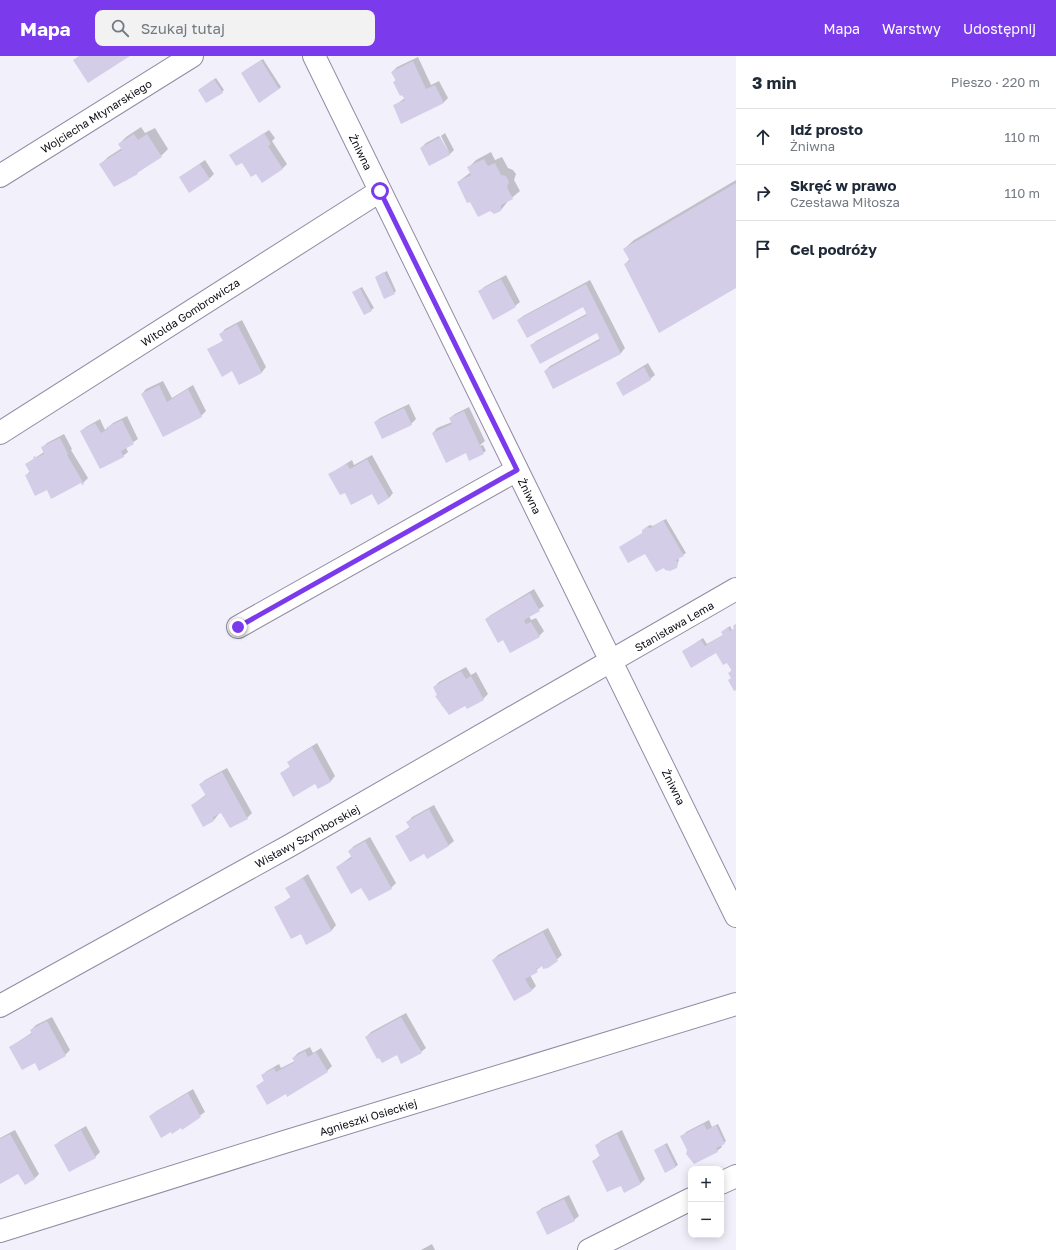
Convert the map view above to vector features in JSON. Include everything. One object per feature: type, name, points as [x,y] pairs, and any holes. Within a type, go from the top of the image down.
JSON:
[{"type":"street","name":"Wojciecha Młynarskiego","points":[[0,176],[192,56]]},
{"type":"street","name":"Żniwna","points":[[314,56],[612,662],[731,893],[736,916]]},
{"type":"street","name":"Witolda Gombrowicza","points":[[0,433],[380,191]]},
{"type":"street","points":[[238,627],[517,470]]},
{"type":"street","name":"Stanisława Lema","points":[[612,662],[736,589]]},
{"type":"street","name":"Wisławy Szymborskiej","points":[[0,1006],[289,846],[612,662]]},
{"type":"street","name":"Agnieszki Osieckiej","points":[[0,1231],[281,1143],[736,1004]]},
{"type":"street","points":[[724,1182],[736,1176]]},
{"type":"street","points":[[589,1250],[688,1200]]},
{"type":"building","points":[[79,56],[130,56],[88,83],[73,60]]},
{"type":"building","points":[[261,60],[279,89],[259,103],[241,73]]},
{"type":"building","points":[[413,61],[426,89],[435,85],[444,103],[401,124],[393,105],[405,100],[402,95],[400,96],[393,82],[396,81],[391,72]]},
{"type":"building","points":[[214,79],[223,93],[206,103],[198,90]]},
{"type":"building","points":[[264,133],[271,144],[268,146],[283,169],[262,183],[256,174],[251,177],[242,163],[236,166],[229,155]]},
{"type":"building","points":[[134,134],[138,140],[147,134],[162,157],[137,173],[138,174],[114,187],[99,164],[122,150],[118,144]]},
{"type":"building","points":[[440,137],[450,155],[429,166],[420,148]]},
{"type":"building","points":[[484,159],[488,166],[495,163],[501,175],[506,176],[509,182],[507,187],[513,199],[501,205],[501,211],[494,214],[490,211],[478,217],[470,202],[467,203],[457,182],[471,175],[467,167]]},
{"type":"building","points":[[200,164],[210,179],[189,193],[179,177]]},
{"type":"building","points":[[736,183],[736,288],[659,333],[624,264],[630,261],[623,249]]},
{"type":"building","points":[[384,272],[395,294],[384,299],[375,277]]},
{"type":"building","points":[[501,279],[516,307],[493,320],[478,291]]},
{"type":"building","points":[[586,284],[621,354],[553,389],[544,371],[600,340],[597,333],[540,364],[530,345],[587,315],[583,307],[527,338],[517,320]]},
{"type":"building","points":[[360,288],[372,311],[364,315],[352,292]]},
{"type":"building","points":[[237,324],[262,373],[239,385],[232,371],[222,377],[207,349],[223,341],[219,334]]},
{"type":"building","points":[[644,367],[651,380],[623,396],[616,383]]},
{"type":"building","points":[[159,385],[167,402],[188,389],[202,417],[163,437],[141,394]]},
{"type":"building","points":[[404,408],[412,425],[382,439],[374,422]]},
{"type":"building","points":[[464,411],[484,454],[469,461],[466,453],[446,463],[432,433],[452,424],[449,418]]},
{"type":"building","points":[[122,420],[134,444],[121,451],[124,457],[100,469],[80,431],[95,423],[101,433],[108,429],[107,427]]},
{"type":"building","points":[[60,438],[68,454],[67,455],[84,484],[82,485],[81,483],[51,499],[47,490],[35,496],[25,475],[30,473],[25,464],[34,459],[33,457],[35,456],[36,458],[44,454],[41,447]]},
{"type":"building","points":[[367,459],[389,498],[378,505],[372,494],[351,505],[345,493],[340,495],[328,474],[347,464],[350,469]]},
{"type":"building","points":[[663,520],[684,556],[676,560],[678,563],[677,568],[670,571],[665,570],[664,568],[656,572],[645,554],[628,563],[619,547],[642,533],[642,530],[647,527],[650,528]]},
{"type":"building","points":[[530,593],[540,611],[524,620],[526,624],[531,622],[540,637],[510,653],[503,640],[498,643],[485,619]]},
{"type":"building","points":[[736,624],[736,690],[734,691],[728,680],[731,678],[728,673],[732,671],[727,663],[723,665],[716,653],[691,668],[682,651],[701,640],[705,646],[723,635],[721,632],[728,627],[730,631],[734,629],[733,626]]},
{"type":"building","points":[[461,671],[466,679],[471,676],[484,700],[467,709],[465,706],[449,715],[435,696],[437,695],[433,687]]},
{"type":"building","points":[[312,747],[331,782],[318,789],[315,784],[293,797],[280,773],[290,767],[287,762]]},
{"type":"building","points":[[222,772],[248,819],[230,828],[221,813],[213,817],[214,821],[203,827],[191,805],[206,796],[199,784]]},
{"type":"building","points":[[429,809],[449,846],[427,859],[424,854],[410,862],[395,836],[410,828],[406,822]]},
{"type":"building","points":[[365,841],[392,889],[369,901],[361,888],[351,894],[336,867],[352,858],[348,851]]},
{"type":"building","points":[[303,878],[332,931],[306,945],[301,934],[291,939],[274,907],[291,898],[285,888]]},
{"type":"building","points":[[543,932],[558,961],[548,968],[543,969],[542,966],[536,969],[538,972],[525,979],[532,991],[514,1001],[492,960]]},
{"type":"building","points":[[401,1017],[422,1053],[401,1064],[397,1055],[382,1063],[379,1058],[377,1059],[365,1037]]},
{"type":"building","points":[[47,1021],[66,1056],[39,1071],[35,1063],[22,1070],[9,1047],[32,1034],[30,1030]]},
{"type":"building","points":[[305,1051],[308,1057],[316,1052],[328,1072],[287,1097],[286,1094],[267,1105],[256,1086],[264,1081],[261,1075],[274,1068],[276,1072],[295,1062],[292,1058]]},
{"type":"building","points":[[188,1093],[201,1117],[182,1130],[181,1128],[172,1134],[171,1132],[161,1138],[149,1116]]},
{"type":"building","points":[[704,1124],[707,1130],[716,1125],[725,1144],[716,1148],[718,1152],[694,1164],[686,1154],[687,1150],[680,1136]]},
{"type":"building","points":[[81,1130],[96,1158],[69,1172],[54,1145]]},
{"type":"building","points":[[10,1134],[35,1179],[25,1185],[18,1174],[0,1184],[0,1139]]},
{"type":"building","points":[[617,1134],[641,1184],[624,1193],[621,1186],[607,1192],[592,1161],[600,1157],[595,1145]]},
{"type":"building","points":[[665,1144],[676,1167],[665,1173],[654,1150]]},
{"type":"building","points":[[564,1199],[575,1221],[547,1235],[536,1212]]},
{"type":"route","points":[[238,627],[517,470],[380,191]]}]
